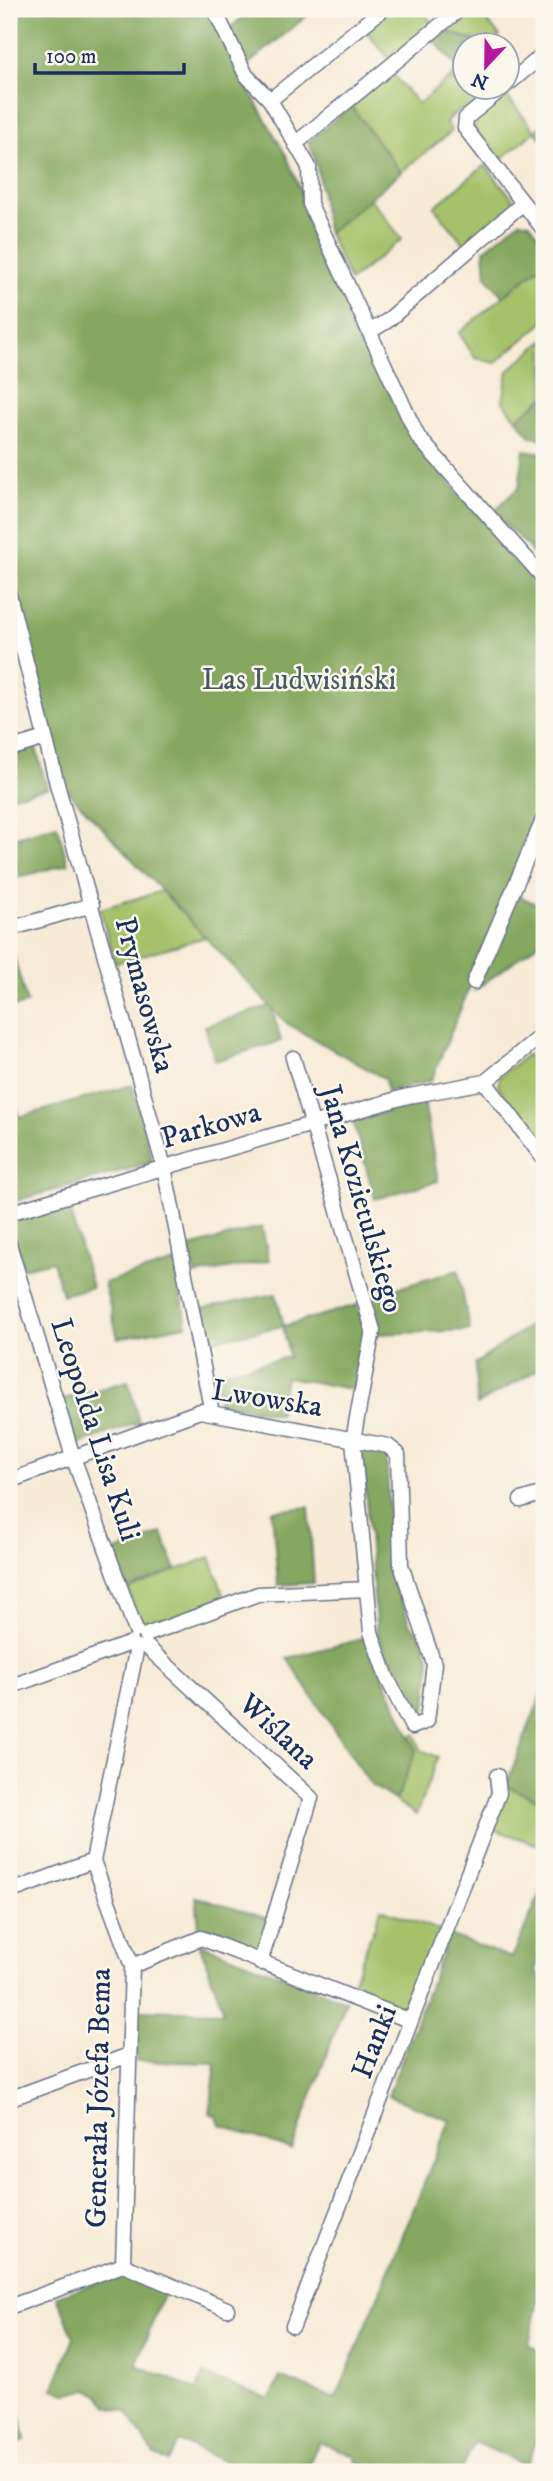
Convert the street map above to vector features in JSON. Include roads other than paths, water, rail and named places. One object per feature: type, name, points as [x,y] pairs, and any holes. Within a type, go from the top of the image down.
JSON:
[{"type":"street","points":[[214,9],[248,79],[270,100],[309,167],[310,204],[418,437],[506,537],[530,559],[544,579]]},
{"type":"street","points":[[270,100],[383,9]]},
{"type":"street","points":[[295,144],[460,9]]},
{"type":"street","points":[[522,72],[544,54]]},
{"type":"street","points":[[487,102],[464,122],[468,133],[544,230]]},
{"type":"street","points":[[369,332],[387,321],[523,204]]},
{"type":"street","name":"Prymasowska","points":[[9,595],[45,738],[164,1167],[212,1413]]},
{"type":"street","points":[[9,749],[45,738]]},
{"type":"street","points":[[474,982],[544,818]]},
{"type":"street","points":[[9,929],[93,905]]},
{"type":"street","points":[[544,1033],[485,1082],[544,1159]]},
{"type":"street","name":"Jana Kozietulskiego","points":[[293,1058],[373,1330],[353,1440],[371,1632],[387,1678],[412,1727],[423,1724],[428,1718],[434,1664],[401,1565],[398,1454]]},
{"type":"street","name":"Parkowa","points":[[9,1213],[428,1092],[485,1082]]},
{"type":"street","name":"Leopolda Lisa Kuli","points":[[9,1244],[73,1457],[139,1640]]},
{"type":"street","name":"Lwowska","points":[[9,1480],[200,1411],[388,1446],[398,1454]]},
{"type":"street","points":[[522,1500],[544,1493]]},
{"type":"street","points":[[9,1687],[258,1594],[367,1589]]},
{"type":"street","points":[[9,1892],[93,1861],[139,1640]]},
{"type":"street","name":"Wiślana","points":[[139,1640],[311,1798],[260,1963]]},
{"type":"street","name":"Hanki","points":[[293,2326],[499,1793],[497,1776]]},
{"type":"street","name":"Generała Józefa Bema","points":[[93,1861],[132,1966],[123,2265]]},
{"type":"street","points":[[132,1966],[198,1937],[411,2021]]},
{"type":"street","points":[[9,2099],[128,2055]]},
{"type":"street","points":[[9,2306],[123,2265],[227,2309]]},
{"type":"park label","name":"Las Ludwisiński","points":[[299,680]]}]
